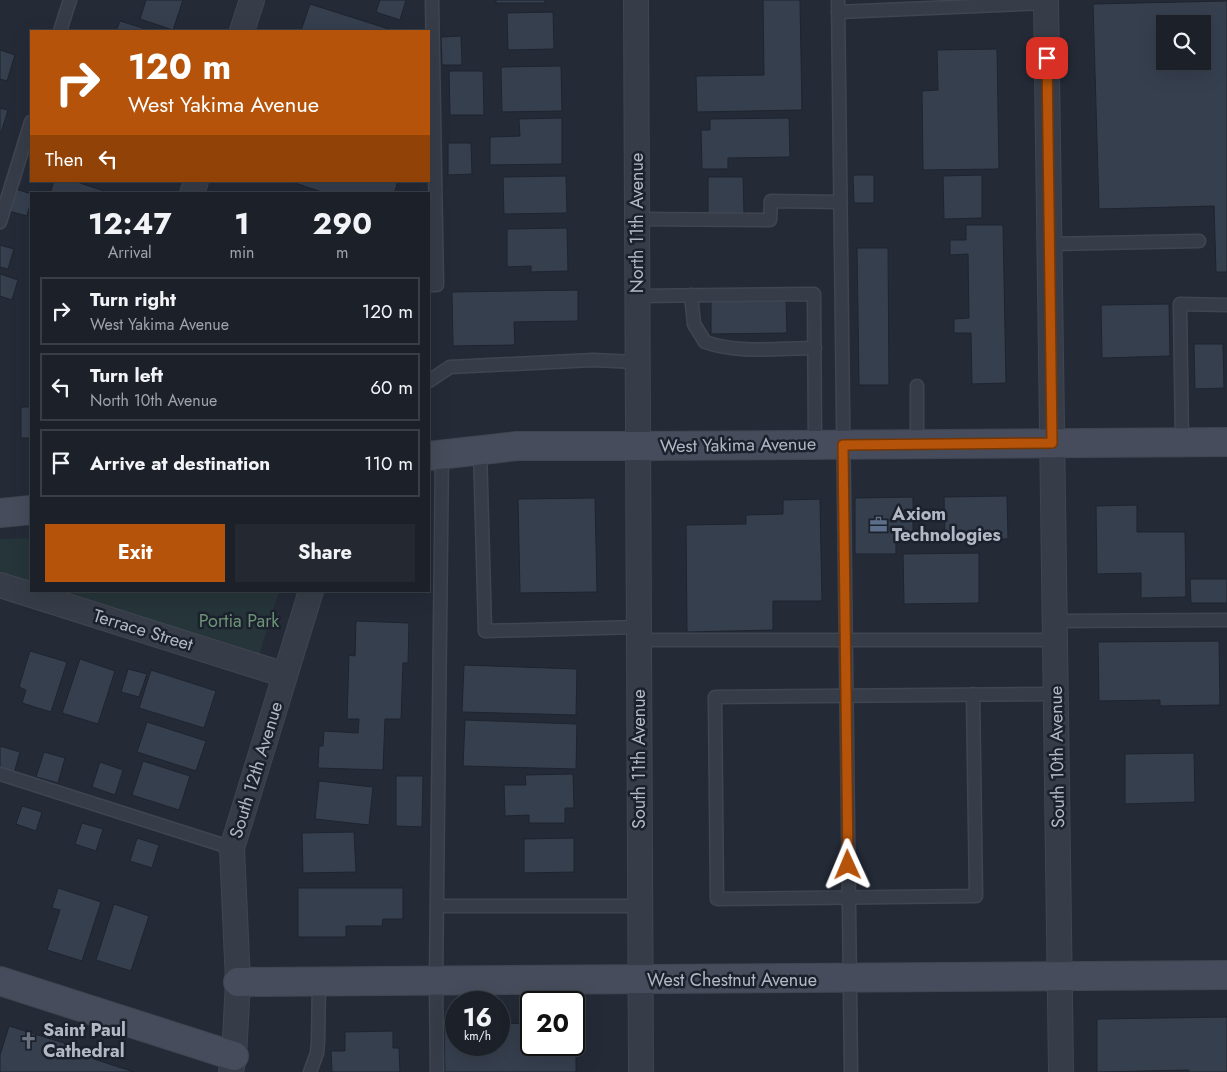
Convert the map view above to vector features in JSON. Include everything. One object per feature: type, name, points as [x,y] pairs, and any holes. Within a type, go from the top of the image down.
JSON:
[{"type":"street","points":[[242,30],[252,0]]},
{"type":"street","name":"North 11th Avenue","points":[[636,0],[637,446]]},
{"type":"street","name":"South 10th Avenue","points":[[1046,1],[1061,1072]]},
{"type":"street","name":"West Yakima Avenue","points":[[435,454],[517,446],[1227,442]]},
{"type":"street","name":"South 11th Avenue","points":[[637,446],[641,1072]]},
{"type":"street","points":[[0,513],[30,510]]},
{"type":"street","name":"Terrace Street","points":[[0,586],[286,675]]},
{"type":"street","name":"South 12th Avenue","points":[[232,1064],[238,982],[232,848],[311,592]]},
{"type":"street","name":"West Chestnut Avenue","points":[[238,982],[1227,975]]},
{"type":"street","points":[[0,981],[232,1064]]},
{"type":"lane","points":[[60,30],[70,0]]},
{"type":"lane","points":[[430,286],[437,285],[432,0]]},
{"type":"lane","points":[[851,1072],[838,6],[1046,1]]},
{"type":"lane","points":[[0,222],[30,125]]},
{"type":"lane","points":[[637,219],[770,220],[771,201],[840,202]]},
{"type":"lane","points":[[1049,244],[1199,241]]},
{"type":"lane","points":[[637,296],[814,294],[815,445]]},
{"type":"lane","points":[[691,295],[694,324],[705,342],[719,347],[742,349],[815,348]]},
{"type":"lane","points":[[1182,442],[1180,304],[1227,305]]},
{"type":"lane","points":[[430,380],[450,367],[593,360],[637,362]]},
{"type":"lane","points":[[917,386],[917,444]]},
{"type":"lane","points":[[480,449],[485,630],[845,640],[1227,620]]},
{"type":"lane","points":[[435,454],[437,1072]]},
{"type":"lane","points":[[973,694],[976,896],[717,899],[714,697],[973,694],[1056,694]]},
{"type":"lane","points":[[0,774],[232,848]]},
{"type":"lane","points":[[437,906],[640,906]]},
{"type":"lane","points":[[310,1072],[317,1053],[319,982]]},
{"type":"green space","points":[[30,538],[30,586],[0,576],[0,539]]},
{"type":"green space","name":"Portia Park","points":[[51,592],[279,592],[258,658]]},
{"type":"building","points":[[146,0],[183,0],[173,30],[140,19]]},
{"type":"building","points":[[380,0],[406,0],[400,20],[376,12]]},
{"type":"building","points":[[496,0],[545,0],[545,3],[496,3]]},
{"type":"building","points":[[763,0],[800,0],[802,110],[697,112],[696,76],[764,75]]},
{"type":"building","points":[[1227,1],[1227,272],[1216,272],[1214,206],[1099,209],[1093,4]]},
{"type":"building","points":[[310,4],[392,30],[301,30]]},
{"type":"building","points":[[553,12],[554,49],[508,50],[507,13]]},
{"type":"building","points":[[120,21],[149,30],[116,30]]},
{"type":"building","points":[[461,36],[462,65],[442,65],[441,37]]},
{"type":"building","points":[[997,49],[999,169],[923,170],[922,91],[938,90],[937,50]]},
{"type":"building","points":[[0,50],[15,55],[7,81],[0,79]]},
{"type":"building","points":[[561,66],[562,111],[502,112],[501,67]]},
{"type":"building","points":[[449,71],[483,71],[484,115],[450,115]]},
{"type":"building","points":[[0,108],[8,110],[1,133],[0,132]]},
{"type":"building","points":[[562,118],[562,164],[490,165],[490,137],[520,136],[519,119]]},
{"type":"building","points":[[789,118],[790,157],[728,158],[728,169],[702,169],[701,130],[710,130],[710,119]]},
{"type":"building","points":[[448,143],[471,143],[472,174],[448,175]]},
{"type":"building","points":[[853,175],[874,175],[874,203],[854,203]]},
{"type":"building","points":[[982,175],[982,218],[944,219],[943,176]]},
{"type":"building","points":[[566,176],[567,213],[504,214],[503,177]]},
{"type":"building","points":[[708,177],[743,177],[744,214],[708,215]]},
{"type":"building","points":[[54,182],[77,182],[107,192],[51,192]]},
{"type":"building","points":[[292,182],[398,182],[395,192],[322,192]]},
{"type":"building","points":[[16,189],[30,194],[27,216],[9,211]]},
{"type":"building","points":[[966,225],[1003,225],[1006,383],[972,384],[971,333],[954,333],[954,319],[969,318],[968,254],[950,255],[950,240],[966,240]]},
{"type":"building","points":[[567,228],[568,271],[531,272],[531,266],[507,267],[507,229]]},
{"type":"building","points":[[0,245],[14,249],[8,269],[0,267]]},
{"type":"building","points":[[857,248],[888,248],[889,385],[859,385]]},
{"type":"building","points":[[0,274],[18,280],[12,300],[0,296]]},
{"type":"building","points":[[578,290],[578,321],[514,322],[515,345],[453,346],[452,292]]},
{"type":"building","points":[[786,299],[787,333],[711,334],[711,300]]},
{"type":"building","points":[[1169,304],[1170,356],[1102,358],[1101,305]]},
{"type":"building","points":[[1194,344],[1223,344],[1224,388],[1195,389]]},
{"type":"building","points":[[21,407],[30,407],[30,438],[21,438]]},
{"type":"building","points":[[1007,496],[1008,539],[945,540],[944,497]]},
{"type":"building","points":[[913,497],[913,538],[896,538],[896,554],[855,554],[855,498]]},
{"type":"building","points":[[595,498],[597,592],[520,593],[518,499]]},
{"type":"building","points":[[820,499],[822,601],[773,601],[773,630],[687,632],[686,525],[746,524],[746,515],[783,514],[783,500]]},
{"type":"building","points":[[1137,505],[1137,532],[1185,532],[1186,597],[1141,598],[1141,573],[1097,574],[1096,506]]},
{"type":"building","points":[[979,553],[979,603],[904,604],[903,554]]},
{"type":"building","points":[[1190,579],[1227,579],[1227,603],[1191,603]]},
{"type":"building","points":[[356,621],[409,623],[408,663],[403,663],[401,719],[385,719],[383,770],[318,768],[319,746],[323,746],[324,731],[358,733],[359,719],[347,719],[349,655],[355,656]]},
{"type":"building","points":[[1219,641],[1220,705],[1160,706],[1160,700],[1099,701],[1098,642]]},
{"type":"building","points":[[30,651],[67,662],[51,712],[22,703],[26,690],[19,687]]},
{"type":"building","points":[[80,659],[115,671],[98,724],[62,713]]},
{"type":"building","points":[[464,665],[577,669],[576,715],[462,712]]},
{"type":"building","points":[[128,669],[147,674],[139,697],[121,692]]},
{"type":"building","points":[[151,670],[216,691],[204,728],[139,708]]},
{"type":"building","points":[[465,720],[577,724],[576,769],[463,766]]},
{"type":"building","points":[[147,722],[206,741],[196,771],[137,752]]},
{"type":"building","points":[[0,746],[20,752],[14,773],[0,768]]},
{"type":"building","points":[[44,752],[65,758],[58,783],[36,777]]},
{"type":"building","points":[[1194,753],[1195,802],[1125,804],[1125,754]]},
{"type":"building","points":[[143,761],[190,776],[179,810],[132,795]]},
{"type":"building","points":[[100,762],[123,770],[115,795],[92,787]]},
{"type":"building","points":[[573,774],[574,808],[565,808],[565,823],[529,823],[529,815],[505,816],[504,785],[526,785],[525,775]]},
{"type":"building","points":[[396,776],[423,776],[422,827],[396,826]]},
{"type":"building","points":[[319,781],[373,787],[369,825],[315,819]]},
{"type":"building","points":[[22,806],[42,812],[36,831],[16,824]]},
{"type":"building","points":[[82,823],[103,829],[96,851],[75,844]]},
{"type":"building","points":[[354,832],[356,872],[303,873],[302,833]]},
{"type":"building","points":[[137,838],[159,845],[152,868],[130,861]]},
{"type":"building","points":[[574,838],[574,872],[524,873],[524,839]]},
{"type":"building","points":[[58,888],[101,902],[82,961],[47,950],[60,910],[52,908]]},
{"type":"building","points":[[298,888],[403,888],[403,919],[383,919],[382,926],[346,926],[346,937],[298,937]]},
{"type":"building","points":[[114,904],[149,916],[131,971],[96,960]]},
{"type":"building","points":[[1227,1017],[1227,1072],[1189,1072],[1189,1070],[1097,1072],[1097,1019]]},
{"type":"building","points":[[520,1023],[520,1056],[576,1056],[576,1072],[445,1072],[444,1025],[445,1056],[510,1056],[510,1024]]},
{"type":"building","name":"Saint Paul Cathedral","points":[[9,1026],[96,1053],[94,1059],[134,1072],[0,1072],[0,1055]]},
{"type":"building","points":[[393,1031],[393,1048],[399,1048],[400,1072],[332,1072],[331,1051],[345,1051],[345,1032]]},
{"type":"place","name":"Axiom Technologies","points":[[878,524]]},
{"type":"place","name":"Saint Paul Cathedral","points":[[29,1040]]},
{"type":"route","points":[[848,865],[843,445],[1052,443],[1047,58]]}]
